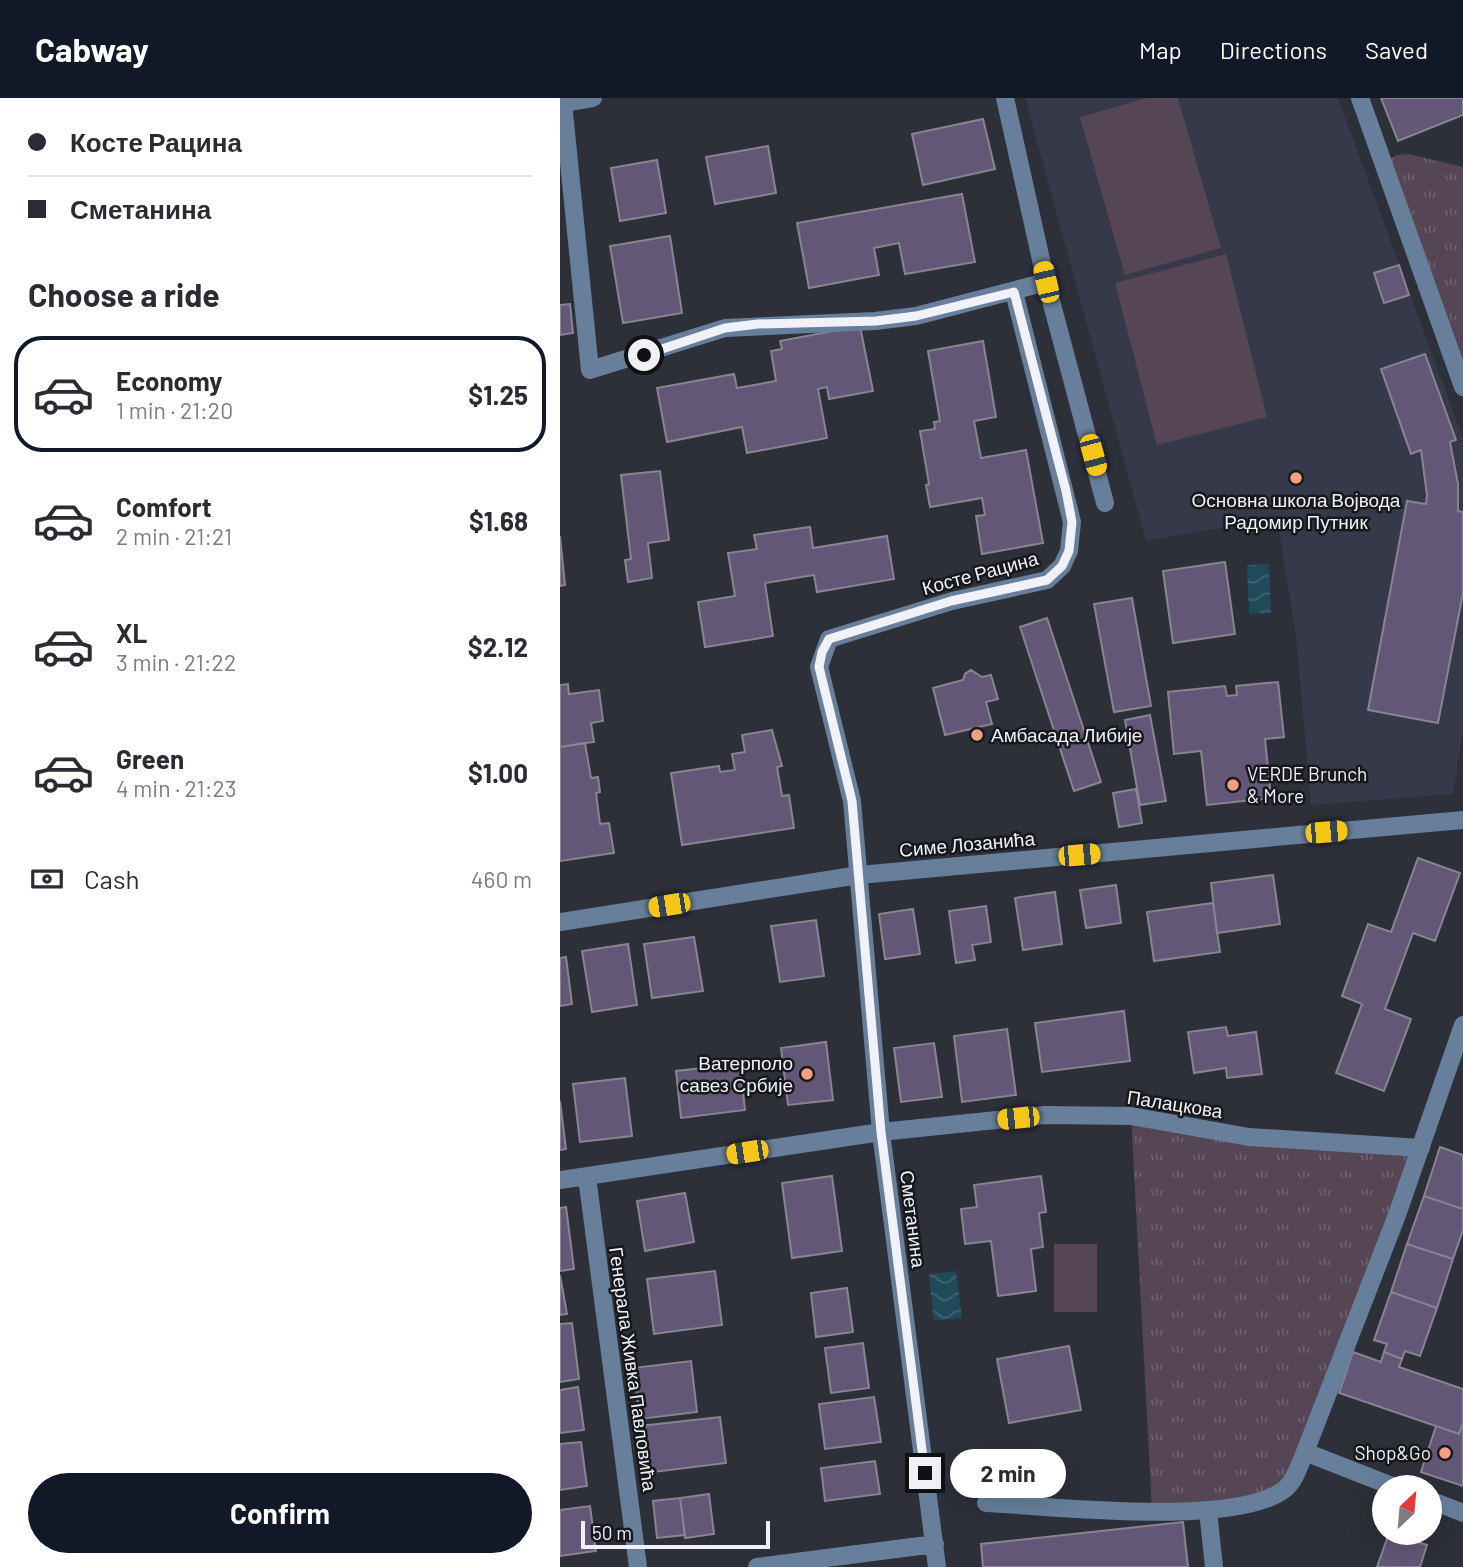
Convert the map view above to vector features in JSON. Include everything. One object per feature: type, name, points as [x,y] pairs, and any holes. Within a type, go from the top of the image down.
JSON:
[{"type":"street","points":[[593,98],[562,104],[590,370],[725,328],[758,324],[876,321],[916,316],[1046,282]]},
{"type":"street","points":[[1005,98],[1046,282],[1105,503]]},
{"type":"street","points":[[1360,98],[1463,387]]},
{"type":"street","name":"Косте Рацина","points":[[859,875],[852,801],[819,667],[822,652],[829,639],[951,601],[1047,580],[1062,566],[1069,551],[1072,522],[1066,491],[1014,292]]},
{"type":"street","name":"Симе Лозанића","points":[[560,922],[859,875],[1463,820]]},
{"type":"street","name":"Сметанина","points":[[859,875],[881,1132],[937,1567]]},
{"type":"street","points":[[986,1503],[1208,1511],[1277,1494],[1293,1480],[1421,1149],[1463,1025]]},
{"type":"street","name":"Палацкова","points":[[560,1181],[881,1132],[1045,1115],[1131,1116],[1249,1137],[1421,1149]]},
{"type":"street","name":"Генерала Живка Павловића","points":[[587,1177],[638,1567]]},
{"type":"street","points":[[1305,1452],[1372,1478]]},
{"type":"street","points":[[1442,1505],[1463,1513]]},
{"type":"street","points":[[1208,1511],[1214,1567]]},
{"type":"street","points":[[757,1567],[935,1544]]},
{"type":"shaded area","name":"Основна школа Војвода Радомир Путник","points":[[1025,98],[1338,98],[1463,438],[1463,730],[1453,794],[1311,805],[1296,636],[1277,518],[1146,541]]},
{"type":"green space","points":[[1147,98],[1178,98],[1221,248],[1125,275],[1080,117]]},
{"type":"green space","points":[[1409,154],[1463,167],[1463,387],[1383,162],[1397,155]]},
{"type":"green space","points":[[1226,254],[1267,417],[1157,445],[1115,283]]},
{"type":"green space","points":[[1131,1116],[1421,1148],[1305,1452],[1277,1494],[1152,1511]]},
{"type":"green space","points":[[1054,1244],[1097,1244],[1097,1312],[1054,1312]]},
{"type":"water","points":[[1269,564],[1271,613],[1249,614],[1247,565]]},
{"type":"water","points":[[956,1271],[962,1318],[934,1321],[929,1274]]},
{"type":"building","points":[[1381,98],[1463,98],[1463,115],[1398,141]]},
{"type":"building","points":[[983,119],[995,169],[923,185],[912,134]]},
{"type":"building","points":[[768,146],[776,193],[715,204],[706,157]]},
{"type":"building","points":[[657,160],[666,213],[620,221],[611,168]]},
{"type":"building","points":[[962,194],[975,262],[905,274],[899,243],[874,248],[879,275],[809,288],[797,223]]},
{"type":"building","points":[[670,236],[682,313],[623,323],[610,246]]},
{"type":"building","points":[[1399,265],[1409,295],[1384,303],[1374,273]]},
{"type":"building","points":[[570,304],[573,333],[560,335],[560,305]]},
{"type":"building","points":[[860,326],[873,391],[829,399],[827,387],[818,389],[827,438],[747,453],[742,427],[667,442],[657,388],[734,374],[737,388],[776,381],[771,351],[782,349],[780,341]]},
{"type":"building","points":[[983,341],[996,417],[974,421],[981,458],[1026,450],[1043,543],[982,554],[976,516],[985,515],[982,498],[930,507],[920,431],[935,429],[934,422],[940,421],[928,351]]},
{"type":"building","points":[[1425,354],[1456,440],[1450,442],[1458,484],[1458,511],[1463,512],[1463,593],[1438,723],[1368,710],[1407,501],[1426,504],[1427,495],[1421,450],[1411,454],[1381,369]]},
{"type":"building","points":[[660,471],[669,540],[648,543],[652,578],[628,582],[625,560],[631,559],[621,475]]},
{"type":"building","points":[[810,527],[813,548],[887,536],[894,579],[817,592],[814,575],[765,583],[773,636],[705,647],[698,602],[735,596],[728,553],[757,549],[754,535]]},
{"type":"building","points":[[560,536],[565,585],[560,586]]},
{"type":"building","points":[[1225,562],[1235,634],[1173,643],[1163,571]]},
{"type":"building","points":[[1132,598],[1151,706],[1114,712],[1094,604]]},
{"type":"building","points":[[1047,618],[1101,782],[1074,791],[1020,627]]},
{"type":"building","points":[[971,670],[982,677],[991,675],[998,699],[986,702],[992,724],[945,735],[933,688],[963,680],[965,674]]},
{"type":"building","points":[[1278,682],[1284,737],[1265,739],[1271,798],[1207,805],[1201,751],[1174,754],[1168,692],[1225,686],[1227,696],[1237,695],[1236,686]]},
{"type":"building","points":[[568,684],[569,694],[599,690],[603,721],[591,723],[594,742],[560,747],[560,685]]},
{"type":"building","points":[[1150,715],[1166,801],[1140,805],[1125,720]]},
{"type":"building","points":[[772,730],[782,766],[777,767],[782,796],[789,795],[794,828],[682,845],[671,773],[719,766],[720,772],[735,770],[732,754],[745,752],[742,735]]},
{"type":"building","points":[[585,743],[591,778],[598,777],[600,792],[596,793],[600,824],[609,823],[614,853],[560,861],[560,747]]},
{"type":"building","points":[[1136,789],[1142,823],[1119,827],[1113,793]]},
{"type":"building","points":[[1418,858],[1460,873],[1435,941],[1413,933],[1385,1009],[1411,1019],[1384,1091],[1336,1073],[1362,1004],[1342,996],[1368,924],[1391,932]]},
{"type":"building","points":[[1273,875],[1280,924],[1217,933],[1211,883]]},
{"type":"building","points":[[1116,885],[1121,923],[1086,928],[1080,890]]},
{"type":"building","points":[[1055,892],[1062,944],[1023,950],[1015,898]]},
{"type":"building","points":[[1213,903],[1220,952],[1154,961],[1147,912]]},
{"type":"building","points":[[986,906],[991,942],[972,945],[975,960],[956,963],[949,911]]},
{"type":"building","points":[[913,909],[920,954],[885,959],[879,914]]},
{"type":"building","points":[[816,920],[824,976],[780,982],[771,926]]},
{"type":"building","points":[[694,937],[703,991],[652,998],[644,944]]},
{"type":"building","points":[[628,944],[637,1005],[592,1012],[582,951]]},
{"type":"building","points":[[566,957],[572,1004],[560,1006],[560,958]]},
{"type":"building","points":[[1124,1011],[1130,1061],[1042,1072],[1035,1023]]},
{"type":"building","points":[[1226,1027],[1228,1036],[1256,1032],[1262,1074],[1227,1078],[1226,1068],[1194,1073],[1188,1032]]},
{"type":"building","points":[[1007,1029],[1016,1095],[962,1102],[954,1036]]},
{"type":"building","name":"Ватерполо савез Србије","points":[[826,1042],[833,1100],[788,1105],[781,1048]]},
{"type":"building","points":[[934,1043],[942,1097],[901,1102],[894,1048]]},
{"type":"building","points":[[740,1064],[745,1110],[681,1118],[676,1071]]},
{"type":"building","points":[[625,1078],[632,1136],[580,1142],[573,1084]]},
{"type":"building","points":[[560,1101],[566,1149],[560,1150]]},
{"type":"building","points":[[1440,1147],[1463,1155],[1463,1209],[1424,1196]]},
{"type":"building","points":[[832,1176],[842,1251],[792,1258],[782,1183]]},
{"type":"building","points":[[1041,1176],[1046,1212],[1039,1213],[1043,1247],[1031,1249],[1036,1291],[998,1296],[991,1241],[965,1244],[961,1209],[977,1207],[974,1185]]},
{"type":"building","points":[[685,1193],[694,1242],[645,1251],[637,1201]]},
{"type":"building","points":[[1424,1196],[1463,1209],[1463,1230],[1453,1259],[1407,1244]]},
{"type":"building","points":[[566,1207],[574,1269],[560,1271],[560,1208]]},
{"type":"building","points":[[1407,1244],[1453,1259],[1437,1308],[1391,1292]]},
{"type":"building","points":[[715,1271],[722,1325],[654,1334],[647,1279]]},
{"type":"building","points":[[560,1275],[567,1314],[560,1315]]},
{"type":"building","points":[[847,1288],[853,1332],[816,1337],[811,1293]]},
{"type":"building","points":[[1391,1292],[1437,1308],[1420,1356],[1405,1351],[1402,1359],[1384,1352],[1387,1344],[1374,1340]]},
{"type":"building","points":[[572,1323],[579,1379],[560,1382],[560,1324]]},
{"type":"building","points":[[863,1343],[869,1388],[831,1393],[825,1348]]},
{"type":"building","points":[[1069,1346],[1081,1410],[1009,1423],[997,1359]]},
{"type":"building","points":[[1353,1352],[1381,1362],[1384,1352],[1402,1359],[1399,1367],[1463,1389],[1463,1423],[1459,1434],[1339,1393]]},
{"type":"building","points":[[691,1361],[697,1412],[640,1419],[633,1368]]},
{"type":"building","points":[[578,1387],[584,1430],[560,1433],[560,1390]]},
{"type":"building","points":[[874,1397],[881,1442],[825,1449],[819,1404]]},
{"type":"building","points":[[720,1417],[726,1463],[646,1473],[640,1426]]},
{"type":"building","name":"Shop&Go","points":[[1463,1423],[1463,1486],[1442,1479],[1442,1475],[1421,1472],[1436,1426],[1459,1434]]},
{"type":"building","points":[[581,1442],[587,1486],[560,1490],[560,1444]]},
{"type":"building","points":[[875,1461],[880,1494],[825,1501],[821,1468]]},
{"type":"building","points":[[709,1494],[714,1534],[685,1538],[680,1498]]},
{"type":"building","points":[[680,1498],[685,1535],[657,1538],[653,1501]]},
{"type":"building","points":[[590,1506],[596,1551],[560,1556],[560,1510]]},
{"type":"building","points":[[1183,1522],[1188,1567],[983,1567],[981,1544]]},
{"type":"building","points":[[1385,1545],[1427,1545],[1420,1567],[1377,1567]]},
{"type":"place","name":"Основна школа Војвода Радомир Путник","points":[[1296,478]]},
{"type":"place","name":"Амбасада Либије","points":[[977,735]]},
{"type":"place","name":"VERDE Brunch & More","points":[[1233,785]]},
{"type":"place","name":"Ватерполо савез Србије","points":[[807,1074]]},
{"type":"place","name":"Shop&Go","points":[[1445,1453]]},
{"type":"route","points":[[644,355],[725,328],[758,324],[876,321],[916,316],[1014,292],[1066,491],[1072,522],[1069,551],[1062,566],[1047,580],[951,601],[829,639],[822,652],[819,667],[852,801],[864,963],[881,1132],[925,1473]]}]
